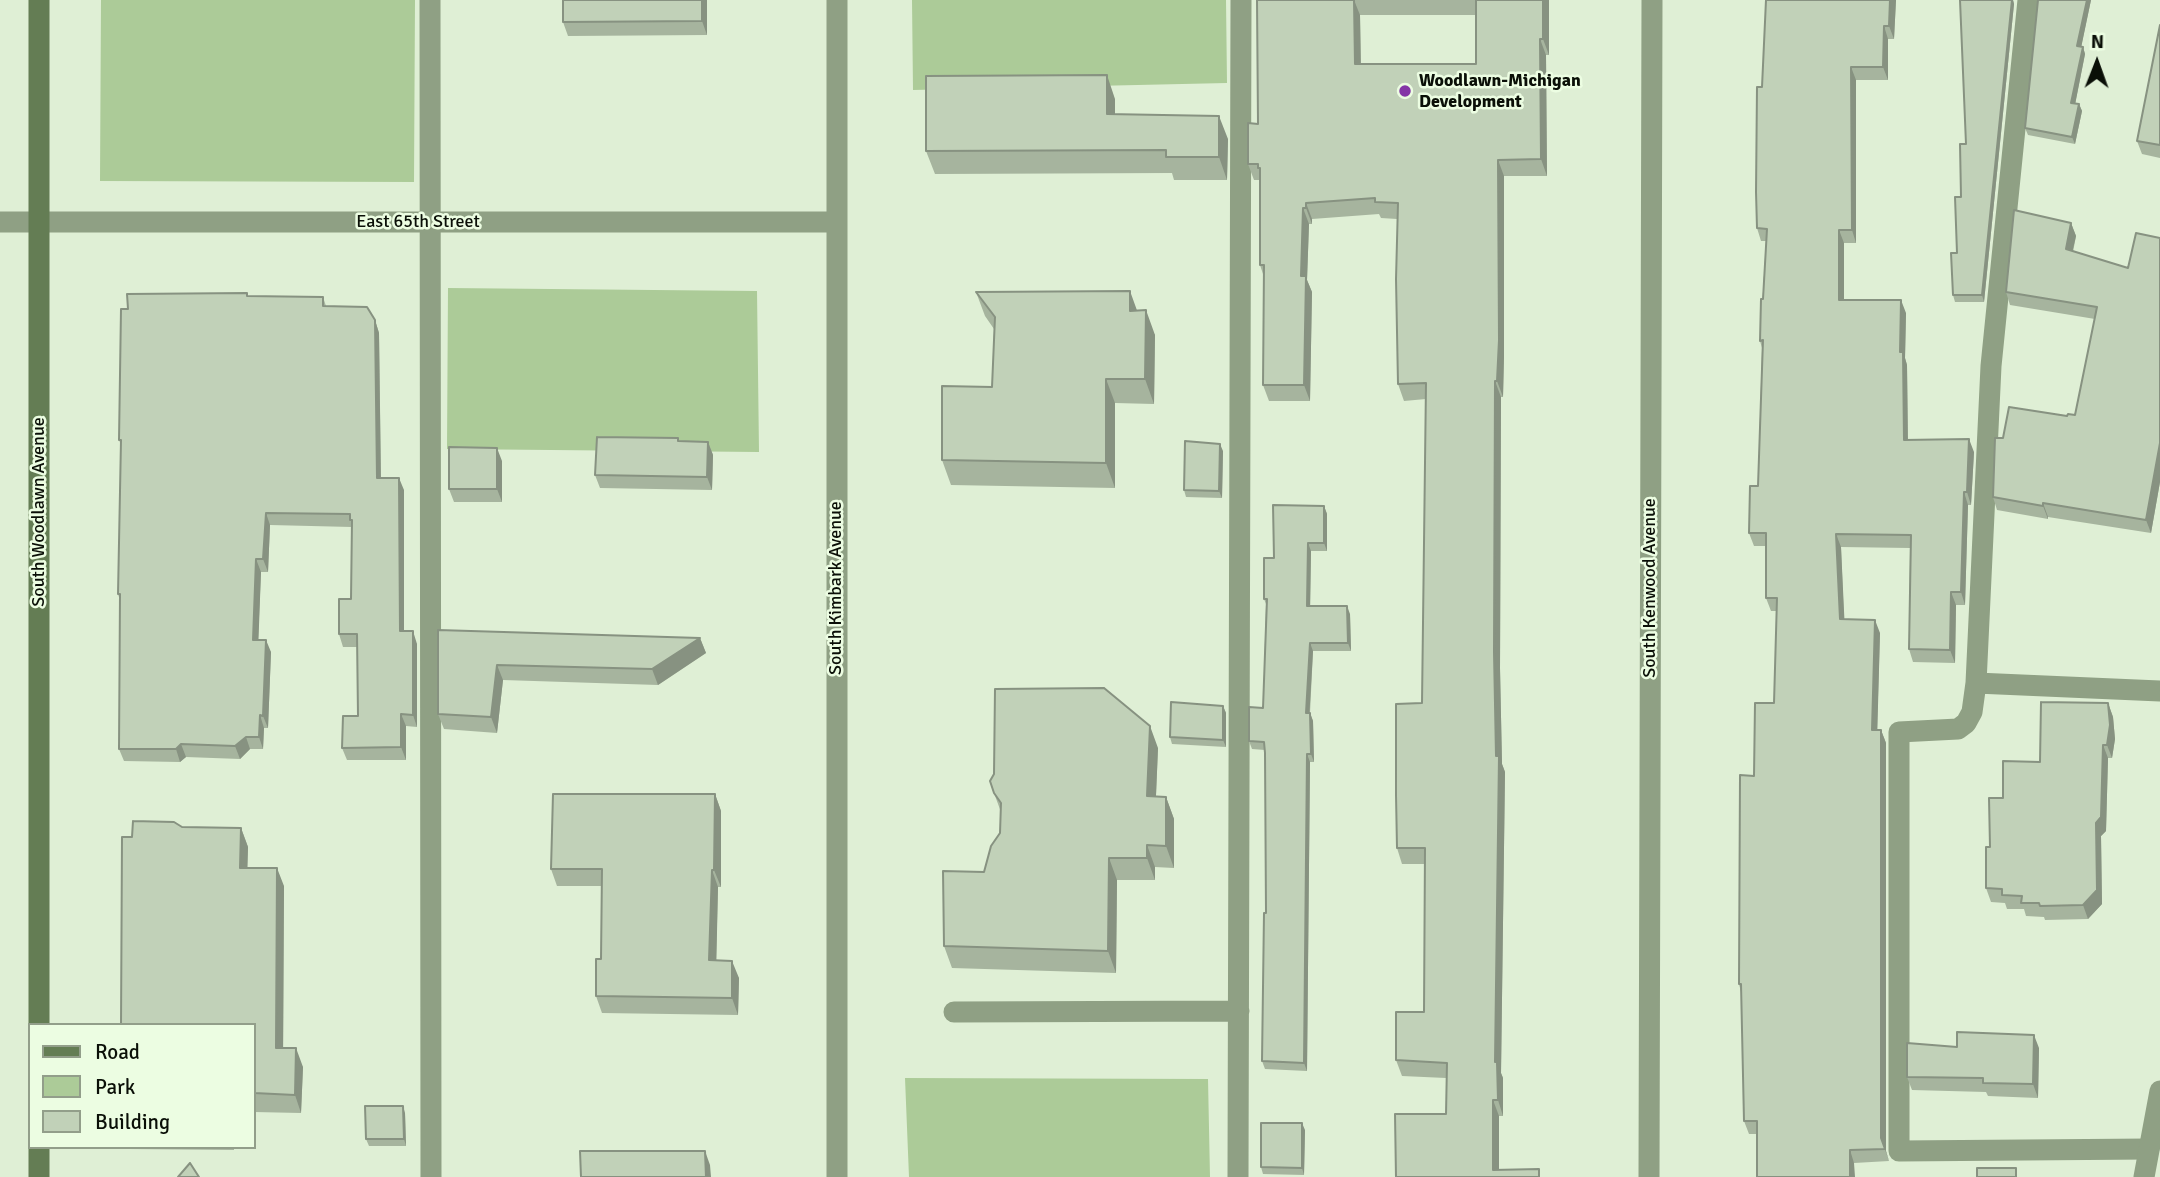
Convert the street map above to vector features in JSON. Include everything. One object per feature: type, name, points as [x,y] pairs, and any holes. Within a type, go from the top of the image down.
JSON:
[{"type":"street","name":"South Woodlawn Avenue","points":[[38,0],[39,1023]]},
{"type":"street","points":[[430,0],[431,1177]]},
{"type":"street","name":"South Kimbark Avenue","points":[[837,0],[837,1177]]},
{"type":"street","points":[[1238,1177],[1241,0]]},
{"type":"street","name":"South Kenwood Avenue","points":[[1649,1177],[1652,0]]},
{"type":"street","points":[[2028,0],[1991,366],[1976,683],[1972,712],[1958,729],[1899,733],[1899,1150],[2149,1149]]},
{"type":"street","name":"East 65th Street","points":[[0,222],[836,222]]},
{"type":"street","points":[[1976,683],[2160,691]]},
{"type":"street","points":[[954,1012],[1239,1011]]},
{"type":"street","points":[[2144,1177],[2160,1091]]},
{"type":"street","points":[[39,1149],[39,1177]]},
{"type":"green space","points":[[101,0],[415,0],[414,182],[100,181]]},
{"type":"green space","points":[[912,0],[1226,0],[1227,83],[913,90]]},
{"type":"green space","points":[[448,288],[757,291],[759,452],[447,449]]},
{"type":"green space","points":[[905,1078],[1208,1079],[1210,1177],[909,1177]]},
{"type":"building","points":[[563,0],[702,0],[702,21],[563,22]]},
{"type":"building","points":[[1257,0],[1354,0],[1355,64],[1476,64],[1476,0],[1543,0],[1543,39],[1540,39],[1541,159],[1498,160],[1499,340],[1495,381],[1494,652],[1496,756],[1499,756],[1495,1062],[1498,1100],[1493,1100],[1493,1170],[1539,1169],[1539,1177],[1396,1177],[1395,1114],[1446,1114],[1447,1063],[1396,1060],[1396,1012],[1424,1012],[1425,848],[1397,848],[1396,704],[1422,703],[1426,383],[1398,384],[1398,203],[1375,202],[1375,198],[1306,203],[1306,208],[1303,208],[1301,276],[1306,276],[1304,385],[1263,385],[1264,265],[1260,265],[1260,168],[1258,164],[1248,164],[1248,123],[1258,124]]},
{"type":"building","points":[[1766,0],[1890,0],[1889,26],[1884,26],[1883,67],[1851,67],[1852,230],[1839,230],[1839,300],[1901,300],[1900,352],[1903,352],[1904,440],[1969,439],[1967,492],[1964,492],[1961,592],[1951,592],[1950,650],[1909,649],[1911,535],[1836,534],[1840,619],[1875,620],[1872,730],[1881,730],[1881,1138],[1885,1149],[1850,1150],[1850,1177],[1757,1177],[1757,1121],[1744,1121],[1739,984],[1740,775],[1754,776],[1755,703],[1774,703],[1777,598],[1766,598],[1766,533],[1749,533],[1750,486],[1758,486],[1763,340],[1760,341],[1761,299],[1767,229],[1757,228],[1756,192],[1757,87],[1762,87]]},
{"type":"building","points":[[1960,0],[2012,0],[1982,295],[1953,295],[1951,253],[1957,253],[1955,197],[1961,197],[1960,144],[1966,144]]},
{"type":"building","points":[[2038,0],[2087,0],[2077,46],[2083,47],[2071,103],[2079,104],[2072,137],[2025,128]]},
{"type":"building","points":[[2160,25],[2160,145],[2137,141]]},
{"type":"building","points":[[1107,75],[1107,114],[1219,116],[1219,157],[1166,157],[1166,150],[926,151],[926,76]]},
{"type":"building","points":[[2014,210],[2071,223],[2066,249],[2128,268],[2136,233],[2160,238],[2160,443],[2146,520],[1993,497],[1995,438],[2003,438],[2009,407],[2075,415],[2097,307],[2006,292]]},
{"type":"building","points":[[1130,291],[1130,311],[1146,310],[1145,379],[1106,379],[1106,463],[942,460],[942,386],[992,387],[995,317],[976,292]]},
{"type":"building","points":[[247,293],[247,296],[323,297],[323,306],[367,307],[375,320],[377,478],[399,478],[400,631],[413,631],[413,715],[401,714],[401,747],[342,748],[343,716],[358,716],[357,634],[339,634],[339,599],[351,599],[350,514],[266,513],[263,559],[256,559],[253,640],[266,640],[263,716],[260,715],[259,737],[246,737],[235,746],[181,744],[176,749],[119,749],[121,309],[128,309],[127,294]]},
{"type":"building","points":[[597,437],[678,438],[678,441],[708,442],[707,477],[595,475]]},
{"type":"building","points":[[1185,441],[1220,444],[1219,491],[1184,490]]},
{"type":"building","points":[[449,447],[497,448],[497,489],[449,489]]},
{"type":"building","points":[[1273,505],[1324,506],[1324,543],[1308,543],[1307,606],[1347,606],[1348,643],[1310,643],[1306,713],[1310,713],[1311,754],[1307,754],[1304,1063],[1262,1061],[1266,913],[1265,753],[1264,742],[1249,741],[1249,707],[1263,708],[1267,599],[1264,599],[1264,558],[1274,558]]},
{"type":"building","points":[[438,630],[700,638],[652,669],[497,665],[491,717],[438,714]]},
{"type":"building","points":[[1104,688],[1150,726],[1147,796],[1166,797],[1166,846],[1147,845],[1147,858],[1109,858],[1108,951],[944,946],[943,871],[984,872],[991,846],[1000,833],[1001,803],[990,781],[994,774],[995,689]]},
{"type":"building","points":[[1171,702],[1223,706],[1223,740],[1170,737]]},
{"type":"building","points":[[2041,702],[2108,703],[2110,725],[2107,745],[2103,745],[2101,817],[2096,823],[2097,890],[2083,905],[2040,906],[2039,903],[2021,903],[2022,896],[2002,895],[2002,889],[1986,888],[1986,847],[1990,847],[1989,798],[2003,798],[2003,761],[2040,762]]},
{"type":"building","points":[[553,794],[715,794],[709,960],[732,961],[732,998],[596,996],[596,959],[601,959],[602,869],[551,869]]},
{"type":"building","points":[[133,821],[174,822],[182,827],[241,828],[240,868],[277,868],[276,1048],[296,1048],[295,1095],[256,1093],[256,1023],[121,1023],[122,837],[132,837]]},
{"type":"building","points":[[1957,1032],[2034,1035],[2033,1084],[1983,1083],[1983,1078],[1907,1077],[1907,1043],[1957,1047]]},
{"type":"building","points":[[365,1106],[403,1106],[404,1139],[366,1139]]},
{"type":"building","points":[[1261,1123],[1302,1123],[1302,1168],[1261,1167]]},
{"type":"building","points":[[580,1151],[705,1151],[706,1177],[581,1177]]},
{"type":"building","points":[[190,1163],[199,1177],[178,1177]]},
{"type":"building","points":[[1977,1168],[2016,1168],[2016,1177],[1977,1177]]},
{"type":"place","name":"Woodlawn-Michigan Development","points":[[1405,91]]}]
